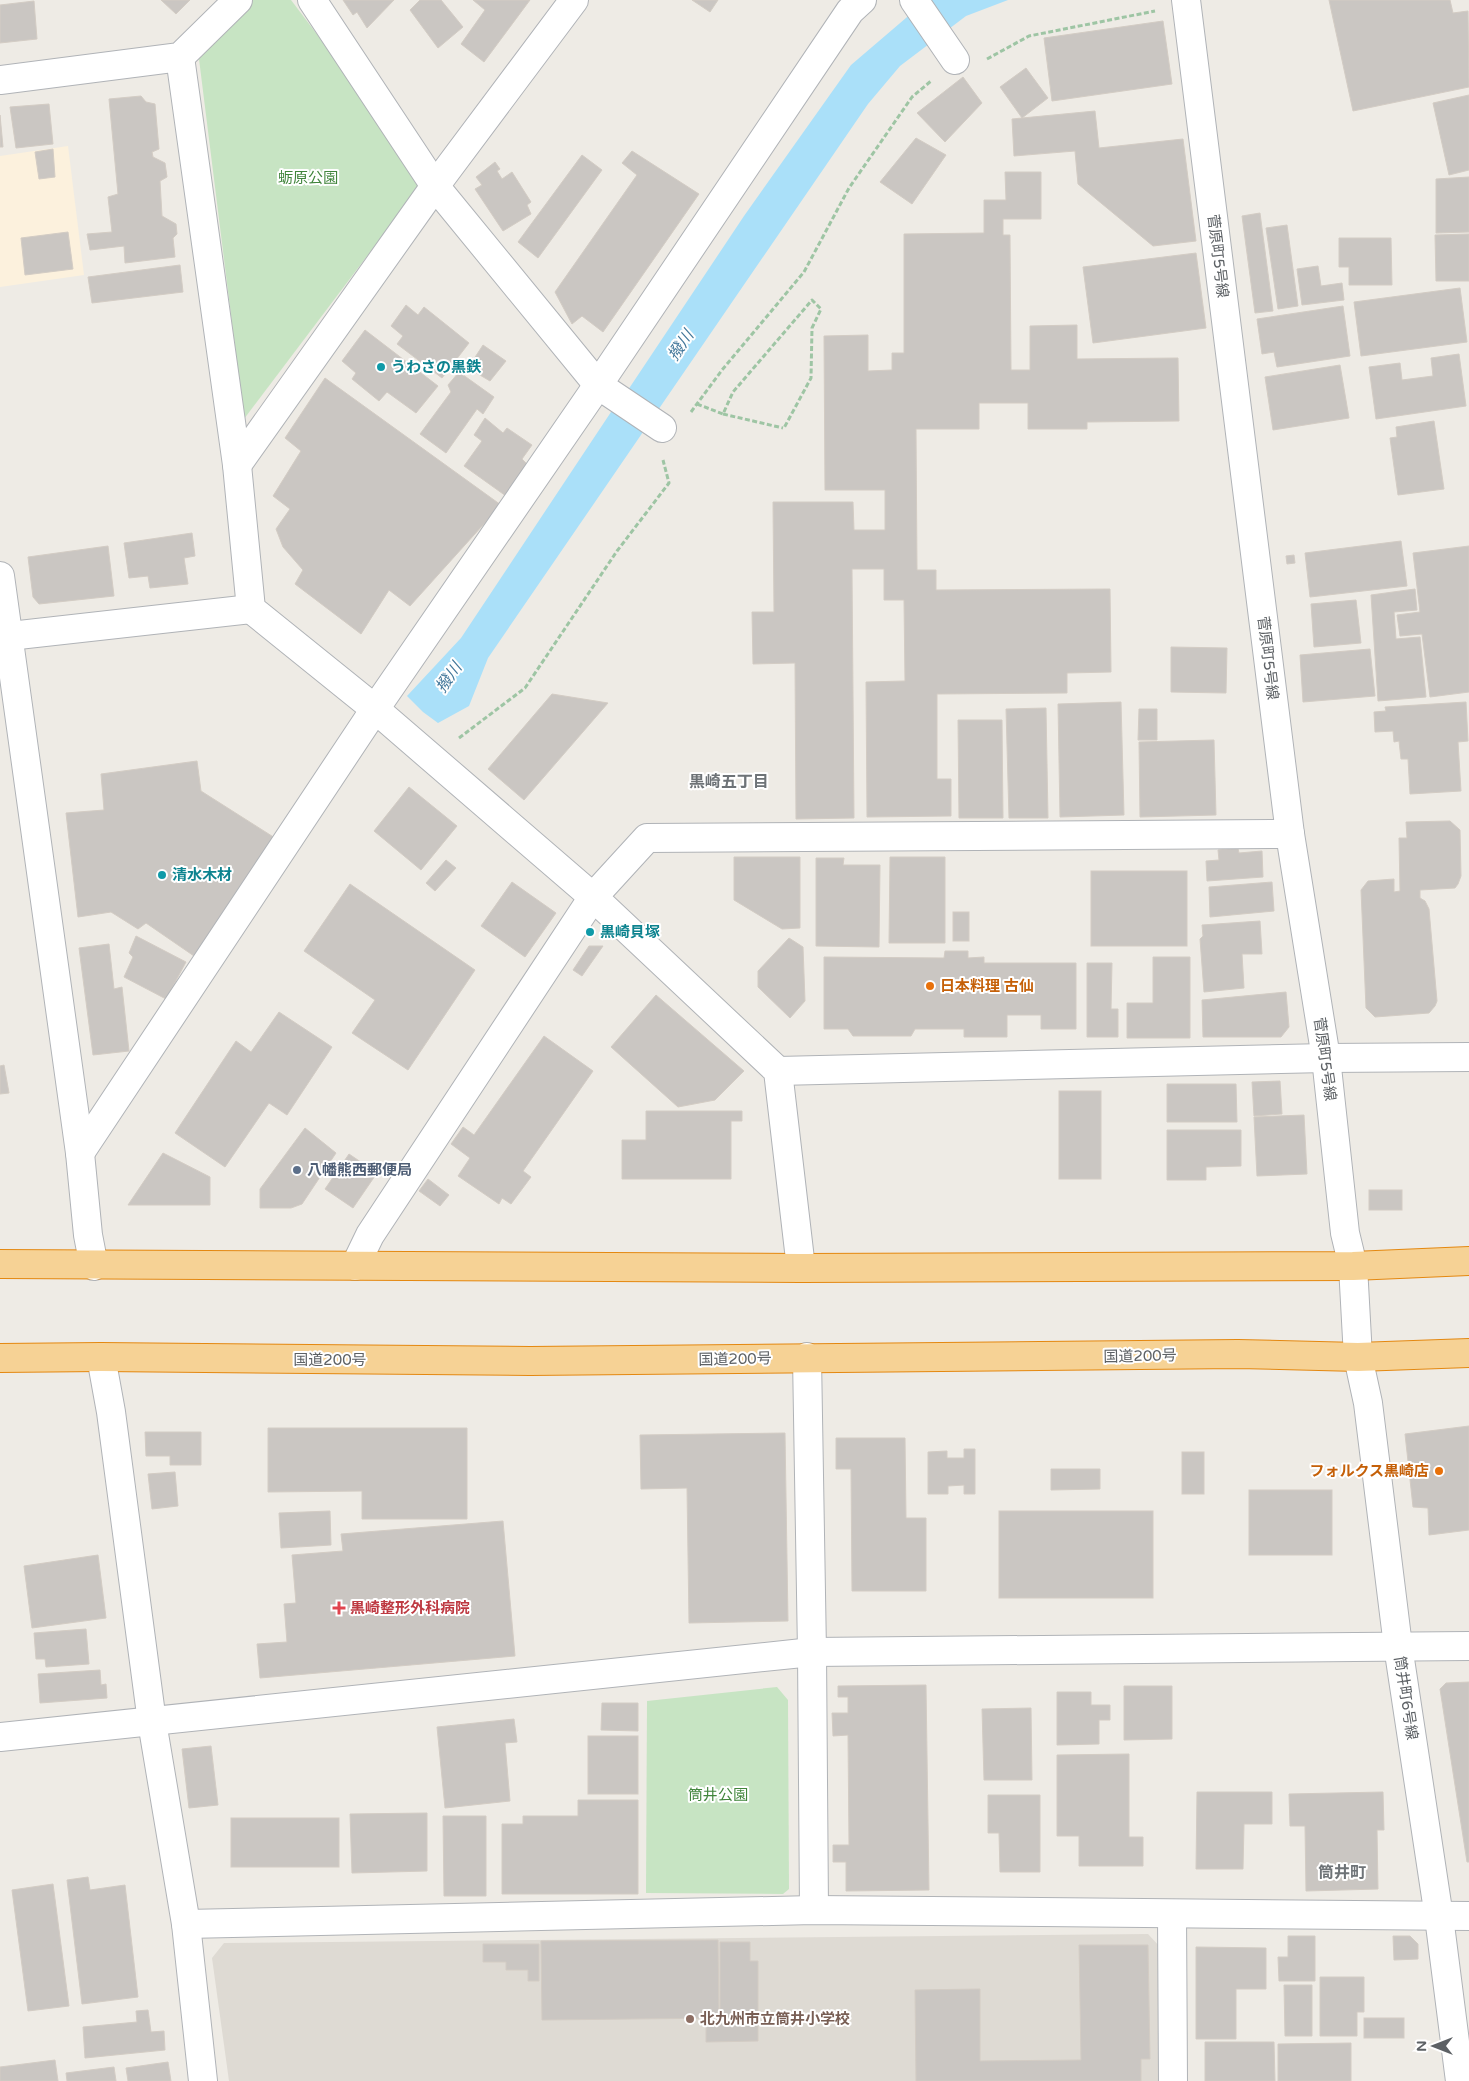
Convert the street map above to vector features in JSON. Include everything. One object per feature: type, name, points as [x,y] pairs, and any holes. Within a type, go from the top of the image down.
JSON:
[{"type":"highway","points":[[0,1264],[94,1266],[801,1268],[1353,1266],[1469,1261]]},
{"type":"highway","name":"国道200号","points":[[0,1358],[101,1357],[530,1362],[807,1357],[1238,1354],[1358,1357],[1469,1352]]},
{"type":"street","points":[[0,80],[180,56],[238,0]]},
{"type":"street","points":[[312,0],[435,186],[598,386],[621,400],[664,440]]},
{"type":"street","points":[[237,465],[435,186],[574,0]]},
{"type":"street","points":[[80,1153],[375,709],[598,386],[850,11],[862,0]]},
{"type":"street","points":[[914,0],[950,51]]},
{"type":"street","name":"菅原町5号線","points":[[1186,2],[1290,834],[1326,1058],[1345,1233],[1353,1266],[1355,1314]]},
{"type":"street","points":[[180,56],[237,465],[252,609],[375,709],[594,897],[778,1071],[801,1268]]},
{"type":"street","points":[[0,576],[4,636],[80,1153],[88,1235],[94,1266]]},
{"type":"street","points":[[4,636],[252,609]]},
{"type":"street","points":[[355,1266],[370,1235],[594,897],[647,838],[1290,834]]},
{"type":"street","points":[[778,1071],[1326,1058],[1469,1057]]},
{"type":"street","name":"筒井町6号線","points":[[1355,1314],[1358,1357],[1368,1403],[1398,1646],[1439,1917],[1460,2081]]},
{"type":"street","points":[[101,1357],[111,1412],[152,1722],[186,1924],[203,2081]]},
{"type":"street","points":[[807,1357],[814,1910]]},
{"type":"street","points":[[0,1737],[812,1652],[1469,1646]]},
{"type":"street","points":[[186,1924],[814,1910],[1469,1916]]},
{"type":"street","points":[[1172,1914],[1173,2081]]},
{"type":"path","points":[[687,418],[722,370],[804,272],[849,188],[912,97],[950,51],[988,59],[1029,36],[1186,2]]},
{"type":"path","points":[[697,404],[723,414],[783,428],[811,378],[812,328],[821,309],[812,300],[732,392],[723,414]]},
{"type":"path","points":[[432,758],[525,688],[618,551],[668,483],[662,461],[664,440]]},
{"type":"shaded area","points":[[68,146],[84,275],[0,287],[0,156]]},
{"type":"shaded area","name":"北九州市立筒井小学校","points":[[1148,1934],[1161,1948],[1160,2081],[229,2081],[212,1958],[224,1943]]},
{"type":"green space","name":"蛎原公園","points":[[251,0],[291,0],[426,178],[244,419],[199,59]]},
{"type":"green space","name":"筒井公園","points":[[777,1687],[788,1700],[789,1889],[783,1894],[646,1893],[647,1701]]},
{"type":"water","name":"撥川","points":[[927,0],[1008,0],[966,16],[900,66],[868,104],[488,658],[469,706],[438,723],[423,712],[407,696],[461,638],[744,216],[851,65]]},
{"type":"building","points":[[161,0],[190,0],[176,14]]},
{"type":"building","points":[[343,0],[394,0],[367,28],[357,12],[353,15]]},
{"type":"building","points":[[420,0],[441,0],[463,27],[438,48],[410,10]]},
{"type":"building","points":[[473,0],[530,0],[484,62],[461,44],[485,10]]},
{"type":"building","points":[[692,0],[718,0],[710,12]]},
{"type":"building","points":[[1329,0],[1450,0],[1453,13],[1468,11],[1469,87],[1353,111]]},
{"type":"building","points":[[34,1],[37,39],[0,43],[0,5]]},
{"type":"building","points":[[1163,21],[1172,84],[1052,101],[1044,38]]},
{"type":"building","points":[[1026,68],[1048,98],[1022,118],[1000,87]]},
{"type":"building","points":[[963,77],[982,103],[945,142],[917,113]]},
{"type":"building","points":[[1469,95],[1469,170],[1449,175],[1433,103]]},
{"type":"building","points":[[141,96],[146,102],[155,104],[159,149],[152,152],[153,157],[165,163],[167,177],[160,181],[162,216],[176,224],[177,234],[173,238],[175,257],[125,263],[124,246],[90,250],[87,234],[112,232],[108,197],[118,194],[109,99]]},
{"type":"building","points":[[49,104],[53,144],[16,148],[10,107]]},
{"type":"building","points":[[1095,111],[1099,148],[1183,139],[1196,241],[1153,246],[1078,184],[1075,151],[1014,156],[1012,119]]},
{"type":"building","points":[[0,115],[3,147],[0,147]]},
{"type":"building","points":[[916,138],[946,155],[912,204],[880,182]]},
{"type":"building","points":[[53,149],[55,177],[39,179],[35,152]]},
{"type":"building","points":[[632,151],[699,194],[603,332],[582,316],[572,324],[555,292],[637,175],[622,163]]},
{"type":"building","points":[[582,155],[602,170],[538,258],[518,242]]},
{"type":"building","points":[[495,162],[500,169],[497,171],[502,179],[512,172],[531,202],[527,205],[531,214],[503,231],[475,189],[482,185],[476,177]]},
{"type":"building","points":[[1005,172],[1041,172],[1041,219],[1003,219],[1003,235],[1010,235],[1011,370],[1030,370],[1030,326],[1077,325],[1077,359],[1178,358],[1179,421],[1087,422],[1087,429],[1028,429],[1028,403],[979,403],[979,429],[916,429],[917,570],[936,570],[936,590],[1110,589],[1111,672],[1067,673],[1067,693],[937,694],[937,779],[951,779],[951,816],[867,817],[866,682],[905,681],[904,600],[884,600],[884,569],[852,569],[854,818],[796,819],[795,663],[753,664],[752,612],[774,612],[773,502],[853,502],[854,530],[885,530],[885,490],[825,490],[824,336],[868,335],[868,371],[892,370],[892,353],[904,353],[904,234],[984,233],[984,200],[1006,200]]},
{"type":"building","points":[[1469,177],[1469,232],[1436,233],[1436,179]]},
{"type":"building","points":[[1260,213],[1273,311],[1255,313],[1242,216]]},
{"type":"building","points":[[1287,225],[1298,306],[1278,309],[1266,228]]},
{"type":"building","points":[[68,232],[73,269],[25,275],[21,238]]},
{"type":"building","points":[[1469,234],[1469,281],[1436,281],[1435,235]]},
{"type":"building","points":[[1339,238],[1391,238],[1392,285],[1349,285],[1349,267],[1339,267]]},
{"type":"building","points":[[1196,253],[1206,328],[1093,343],[1083,267]]},
{"type":"building","points":[[180,265],[183,292],[92,303],[88,277]]},
{"type":"building","points":[[1318,266],[1321,286],[1342,283],[1344,300],[1302,305],[1297,269]]},
{"type":"building","points":[[1460,288],[1467,342],[1361,356],[1354,302]]},
{"type":"building","points":[[406,305],[418,315],[424,307],[469,343],[442,378],[397,344],[403,336],[391,326]]},
{"type":"building","points":[[1343,306],[1350,356],[1277,367],[1274,352],[1262,354],[1257,319]]},
{"type":"building","name":"うわさの黒鉄","points":[[365,330],[438,386],[416,413],[387,392],[379,401],[352,379],[356,373],[342,361]]},
{"type":"building","points":[[483,345],[506,361],[490,381],[468,368]]},
{"type":"building","points":[[1459,354],[1466,406],[1376,419],[1369,367],[1400,363],[1402,380],[1433,376],[1431,358]]},
{"type":"building","points":[[1340,365],[1349,418],[1273,430],[1265,377]]},
{"type":"building","points":[[459,372],[494,397],[483,414],[477,409],[446,453],[420,434],[451,392],[448,385]]},
{"type":"building","points":[[325,378],[501,505],[410,606],[389,590],[361,634],[295,584],[303,570],[283,547],[276,529],[290,509],[273,496],[301,451],[285,438]]},
{"type":"building","points":[[485,418],[503,433],[507,428],[532,445],[522,459],[527,464],[506,496],[464,466],[482,441],[474,435]]},
{"type":"building","points":[[1434,421],[1444,489],[1398,495],[1390,438],[1397,437],[1396,427]]},
{"type":"building","points":[[192,533],[195,556],[184,558],[188,584],[150,588],[148,576],[129,578],[124,543]]},
{"type":"building","points":[[1401,541],[1407,586],[1310,597],[1305,553]]},
{"type":"building","points":[[108,546],[114,596],[39,604],[33,597],[28,557]]},
{"type":"building","points":[[1469,546],[1469,692],[1430,697],[1422,634],[1400,636],[1397,615],[1420,612],[1413,553]]},
{"type":"building","points":[[1294,555],[1295,563],[1287,564],[1286,556]]},
{"type":"building","points":[[1415,589],[1417,610],[1394,612],[1396,639],[1420,637],[1426,697],[1378,701],[1371,595]]},
{"type":"building","points":[[1356,600],[1361,643],[1314,647],[1311,604]]},
{"type":"building","points":[[1171,647],[1227,648],[1226,693],[1171,692]]},
{"type":"building","points":[[1370,649],[1375,696],[1303,702],[1300,655]]},
{"type":"building","points":[[552,694],[608,703],[524,800],[488,769]]},
{"type":"building","points":[[1121,702],[1124,815],[1060,817],[1058,704]]},
{"type":"building","points":[[1466,702],[1468,741],[1458,742],[1461,791],[1410,794],[1408,759],[1401,759],[1399,741],[1394,742],[1393,731],[1375,732],[1374,712],[1386,711],[1385,707]]},
{"type":"building","points":[[1046,708],[1048,818],[1009,818],[1006,709]]},
{"type":"building","points":[[1139,709],[1157,709],[1157,740],[1138,740]]},
{"type":"building","points":[[958,720],[1002,720],[1003,818],[959,818]]},
{"type":"building","points":[[1214,740],[1216,815],[1140,817],[1139,742]]},
{"type":"building","name":"清水木材","points":[[197,761],[201,791],[275,838],[194,956],[146,923],[138,929],[111,912],[78,917],[66,813],[104,810],[101,774]]},
{"type":"building","points":[[409,787],[457,826],[421,870],[374,831]]},
{"type":"building","points":[[1450,821],[1460,830],[1461,876],[1458,884],[1455,888],[1420,890],[1420,898],[1425,901],[1429,909],[1437,1001],[1429,1013],[1375,1017],[1366,1008],[1361,890],[1368,881],[1394,879],[1394,892],[1400,891],[1399,838],[1407,838],[1406,822]]},
{"type":"building","points":[[1238,848],[1239,853],[1262,851],[1263,877],[1207,881],[1206,861],[1219,860],[1218,850]]},
{"type":"building","points":[[734,857],[800,857],[800,928],[782,929],[734,900]]},
{"type":"building","points":[[890,857],[945,857],[945,943],[889,943]]},
{"type":"building","points":[[816,858],[844,858],[843,865],[880,865],[879,947],[816,946]]},
{"type":"building","points":[[446,860],[456,868],[435,891],[426,883]]},
{"type":"building","points":[[1091,871],[1187,871],[1187,946],[1091,946]]},
{"type":"building","points":[[512,882],[556,913],[525,957],[481,926]]},
{"type":"building","points":[[1272,882],[1274,911],[1210,917],[1209,887]]},
{"type":"building","points":[[350,884],[475,970],[408,1070],[352,1033],[375,1000],[304,951]]},
{"type":"building","points":[[953,912],[969,912],[969,941],[953,941]]},
{"type":"building","points":[[1260,921],[1262,954],[1242,954],[1244,988],[1204,992],[1200,939],[1203,936],[1202,925]]},
{"type":"building","points":[[136,936],[186,962],[166,999],[124,977],[133,957],[129,953]]},
{"type":"building","points":[[789,938],[803,947],[805,1001],[790,1018],[758,987],[758,971]]},
{"type":"building","points":[[109,944],[114,989],[122,987],[129,1051],[93,1055],[79,948]]},
{"type":"building","points":[[589,946],[603,946],[582,976],[573,970]]},
{"type":"building","points":[[945,951],[968,951],[968,958],[984,957],[984,963],[1076,963],[1076,1029],[1041,1029],[1041,1015],[1007,1015],[1007,1037],[964,1037],[964,1029],[915,1029],[911,1036],[853,1036],[848,1029],[824,1029],[824,957],[944,958]]},
{"type":"building","points":[[1153,957],[1190,957],[1190,1038],[1127,1038],[1127,1003],[1153,1003]]},
{"type":"building","points":[[1087,963],[1112,963],[1111,1009],[1118,1009],[1118,1037],[1087,1037]]},
{"type":"building","points":[[1286,992],[1289,1027],[1281,1037],[1203,1037],[1202,1000]]},
{"type":"building","points":[[656,995],[744,1071],[715,1100],[678,1107],[611,1047]]},
{"type":"building","points":[[279,1012],[332,1047],[287,1115],[269,1103],[225,1167],[175,1133],[236,1041],[251,1052]]},
{"type":"building","points":[[544,1036],[593,1071],[523,1171],[531,1177],[511,1204],[502,1198],[499,1204],[458,1176],[470,1158],[451,1144],[463,1127],[474,1135]]},
{"type":"building","points":[[4,1065],[9,1093],[0,1094],[0,1066]]},
{"type":"building","points":[[1280,1081],[1282,1114],[1254,1116],[1252,1082]]},
{"type":"building","points":[[1167,1084],[1236,1084],[1237,1122],[1167,1122]]},
{"type":"building","points":[[1059,1091],[1101,1091],[1101,1179],[1059,1179]]},
{"type":"building","points":[[646,1111],[742,1111],[742,1121],[731,1121],[731,1179],[622,1179],[622,1140],[646,1140]]},
{"type":"building","points":[[1304,1115],[1307,1174],[1257,1176],[1254,1117]]},
{"type":"building","points":[[305,1128],[336,1153],[302,1204],[291,1208],[260,1208],[260,1189]]},
{"type":"building","points":[[1167,1130],[1241,1130],[1241,1166],[1206,1167],[1206,1180],[1167,1180]]},
{"type":"building","points":[[163,1153],[210,1177],[210,1205],[128,1205]]},
{"type":"building","points":[[349,1154],[377,1173],[353,1208],[325,1189]]},
{"type":"building","points":[[428,1179],[449,1195],[440,1206],[419,1191]]},
{"type":"building","points":[[1369,1190],[1402,1190],[1402,1210],[1369,1210]]},
{"type":"building","name":"フォルクス黒崎店","points":[[1469,1426],[1469,1530],[1429,1535],[1428,1508],[1413,1507],[1405,1434]]},
{"type":"building","points":[[268,1428],[467,1428],[467,1519],[362,1519],[362,1491],[268,1492]]},
{"type":"building","points":[[145,1432],[201,1432],[201,1465],[170,1465],[170,1456],[146,1456]]},
{"type":"building","points":[[785,1433],[788,1621],[689,1623],[687,1488],[641,1489],[640,1435]]},
{"type":"building","points":[[836,1438],[905,1438],[906,1518],[926,1518],[926,1591],[852,1591],[851,1469],[836,1469]]},
{"type":"building","points":[[964,1449],[975,1449],[975,1494],[964,1494],[964,1485],[948,1486],[948,1494],[928,1494],[928,1452],[947,1451],[947,1458],[964,1458]]},
{"type":"building","points":[[1182,1452],[1204,1452],[1204,1494],[1182,1494]]},
{"type":"building","points":[[1051,1469],[1100,1469],[1100,1489],[1051,1490]]},
{"type":"building","points":[[175,1472],[178,1506],[152,1509],[148,1474]]},
{"type":"building","points":[[1249,1490],[1332,1490],[1332,1555],[1249,1555]]},
{"type":"building","points":[[330,1511],[331,1545],[281,1548],[279,1513]]},
{"type":"building","points":[[999,1511],[1153,1511],[1153,1598],[999,1598]]},
{"type":"building","points":[[503,1521],[515,1656],[260,1678],[257,1644],[287,1642],[284,1604],[296,1603],[292,1555],[343,1551],[341,1534]]},
{"type":"building","points":[[98,1555],[106,1618],[32,1628],[24,1566]]},
{"type":"building","points":[[86,1629],[89,1664],[46,1667],[45,1659],[36,1659],[34,1633]]},
{"type":"building","points":[[100,1670],[101,1685],[106,1684],[107,1698],[40,1703],[38,1674]]},
{"type":"building","points":[[1469,1682],[1469,1862],[1467,1862],[1440,1689],[1446,1683]]},
{"type":"building","points":[[926,1685],[929,1890],[846,1891],[846,1862],[833,1862],[833,1845],[849,1845],[848,1735],[833,1736],[832,1713],[848,1713],[848,1697],[838,1697],[838,1686]]},
{"type":"building","points":[[1124,1686],[1172,1686],[1172,1739],[1124,1740]]},
{"type":"building","points":[[1057,1692],[1091,1692],[1091,1705],[1110,1705],[1110,1720],[1099,1720],[1099,1744],[1057,1745]]},
{"type":"building","points":[[602,1703],[638,1703],[638,1731],[601,1730]]},
{"type":"building","points":[[1031,1708],[1032,1780],[984,1780],[982,1709]]},
{"type":"building","points":[[514,1719],[517,1742],[505,1743],[510,1801],[445,1808],[437,1727]]},
{"type":"building","points":[[588,1736],[638,1736],[638,1794],[588,1794]]},
{"type":"building","points":[[211,1746],[218,1805],[189,1808],[182,1749]]},
{"type":"building","points":[[1129,1754],[1129,1837],[1143,1837],[1143,1866],[1079,1866],[1079,1836],[1057,1836],[1057,1755]]},
{"type":"building","points":[[1197,1792],[1272,1792],[1272,1824],[1244,1824],[1243,1869],[1196,1869]]},
{"type":"building","points":[[1383,1792],[1384,1830],[1377,1830],[1378,1889],[1306,1891],[1305,1826],[1290,1826],[1289,1794]]},
{"type":"building","points":[[988,1795],[1040,1795],[1040,1872],[1000,1872],[999,1833],[988,1833]]},
{"type":"building","points":[[578,1800],[638,1800],[638,1894],[502,1894],[502,1824],[523,1824],[523,1816],[578,1816]]},
{"type":"building","points":[[427,1813],[427,1871],[352,1873],[350,1814]]},
{"type":"building","points":[[443,1816],[486,1816],[486,1896],[444,1896]]},
{"type":"building","points":[[231,1818],[339,1818],[339,1867],[231,1867]]},
{"type":"building","points":[[88,1877],[90,1890],[125,1885],[138,1997],[82,2004],[67,1880]]},
{"type":"building","points":[[53,1884],[69,2006],[28,2011],[12,1890]]},
{"type":"building","points":[[1288,1936],[1315,1936],[1315,1981],[1279,1981],[1278,1957],[1288,1957]]},
{"type":"building","points":[[1393,1936],[1410,1936],[1418,1944],[1418,1959],[1394,1960]]},
{"type":"building","points":[[718,1940],[719,2018],[542,2020],[541,1941]]},
{"type":"building","points":[[720,1942],[750,1942],[750,1961],[758,1961],[758,2041],[706,2042],[706,2019],[720,2019]]},
{"type":"building","points":[[483,1944],[539,1944],[539,1981],[528,1981],[528,1970],[506,1970],[506,1962],[483,1962]]},
{"type":"building","points":[[1079,1945],[1148,1945],[1150,2059],[1141,2059],[1141,2081],[916,2081],[915,1990],[980,1989],[980,2061],[1081,2060]]},
{"type":"building","points":[[1196,1947],[1266,1948],[1266,1989],[1236,1989],[1236,2039],[1196,2039]]},
{"type":"building","points":[[1320,1977],[1364,1977],[1364,2012],[1357,2012],[1357,2036],[1320,2036]]},
{"type":"building","points":[[1284,1985],[1312,1985],[1312,2036],[1285,2036]]},
{"type":"building","points":[[148,2010],[151,2032],[164,2031],[165,2050],[85,2058],[83,2027],[137,2022],[136,2011]]},
{"type":"building","points":[[1364,2018],[1404,2018],[1404,2038],[1364,2038]]},
{"type":"building","points":[[1205,2042],[1274,2042],[1275,2081],[1205,2081]]},
{"type":"building","points":[[1351,2043],[1351,2081],[1278,2081],[1278,2044]]},
{"type":"building","points":[[55,2060],[58,2081],[0,2081],[0,2067]]},
{"type":"building","points":[[168,2062],[171,2081],[128,2081],[126,2068]]},
{"type":"building","points":[[114,2067],[116,2081],[67,2081],[66,2073]]},
{"type":"place","name":"うわさの黒鉄","points":[[381,367]]},
{"type":"place","name":"清水木材","points":[[162,875]]},
{"type":"place","name":"黒崎貝塚","points":[[590,932]]},
{"type":"place","name":"日本料理 古仙","points":[[930,986]]},
{"type":"place","name":"八幡熊西郵便局","points":[[297,1170]]},
{"type":"place","name":"フォルクス黒崎店","points":[[1439,1471]]},
{"type":"place","name":"黒崎整形外科病院","points":[[339,1608]]},
{"type":"place","name":"北九州市立筒井小学校","points":[[690,2019]]},
{"type":"district","name":"黒崎五丁目","points":[[729,781]]},
{"type":"district","name":"筒井町","points":[[1342,1872]]}]
